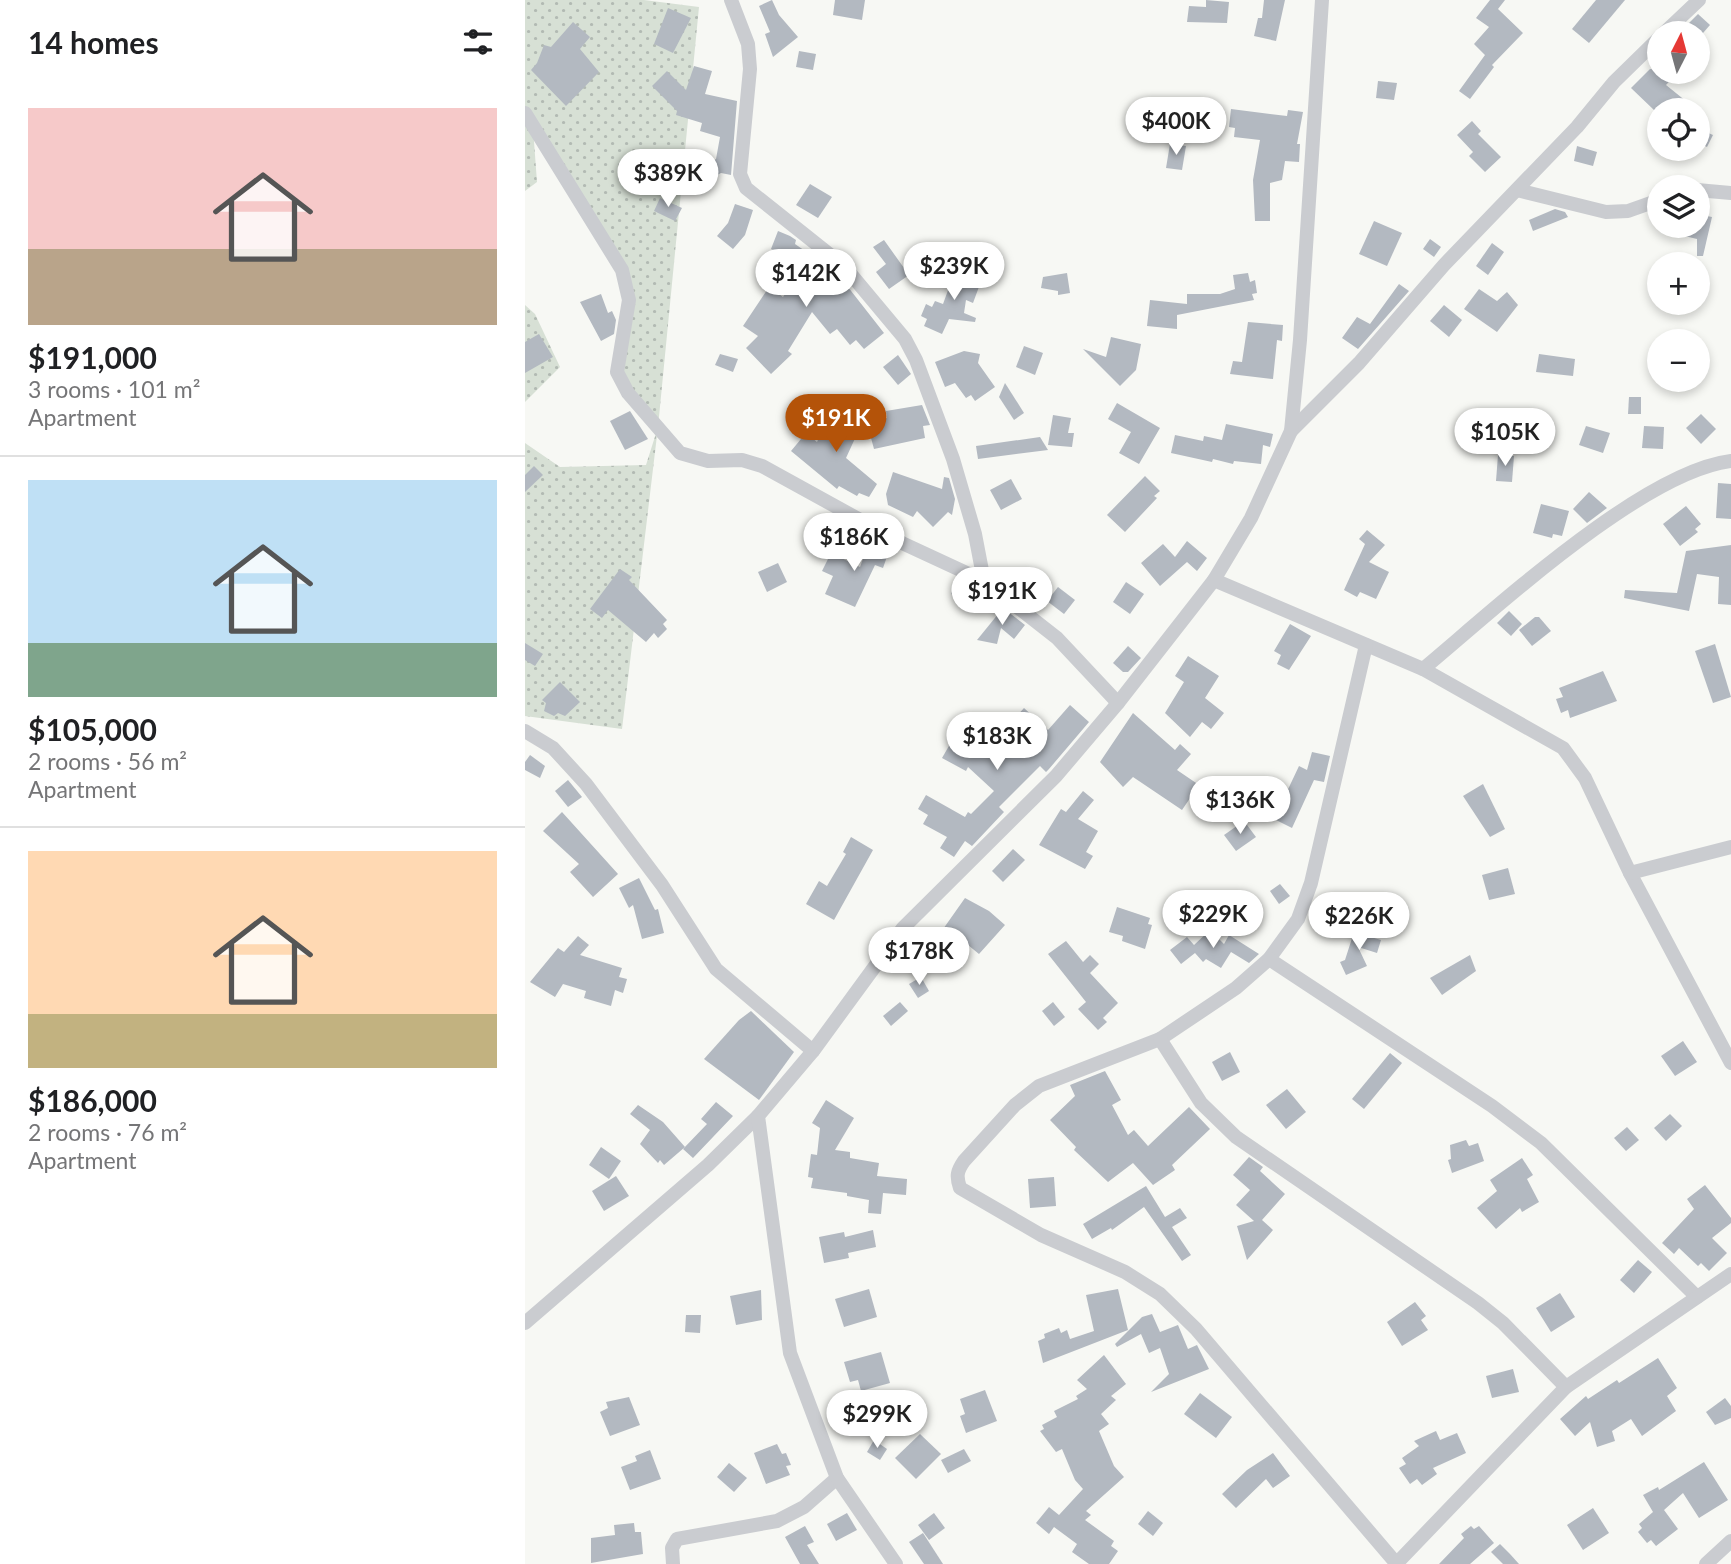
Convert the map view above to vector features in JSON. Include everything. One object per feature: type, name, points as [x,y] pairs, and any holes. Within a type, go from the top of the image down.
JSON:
[{"type":"street","points":[[731,0],[748,44],[750,69],[740,174],[746,188],[844,266],[905,339],[926,385],[953,459],[975,534],[984,582]]},
{"type":"street","points":[[525,1323],[708,1165],[758,1116],[813,1051],[903,928],[1056,776],[1118,703],[1215,580],[1251,518],[1291,431],[1300,340],[1322,0]]},
{"type":"street","points":[[1677,21],[1699,0]]},
{"type":"street","points":[[1291,431],[1359,363],[1444,265],[1647,50]]},
{"type":"street","points":[[525,113],[622,270],[629,300],[617,372],[628,393],[680,453],[708,461],[742,460],[762,466],[902,543],[984,582],[1057,638],[1118,703]]},
{"type":"street","points":[[1517,190],[1607,212],[1628,211],[1647,204]]},
{"type":"street","points":[[1710,191],[1731,193]]},
{"type":"street","points":[[1423,669],[1567,550],[1645,497],[1707,464],[1731,461]]},
{"type":"street","points":[[1215,580],[1423,669],[1563,748],[1585,778],[1630,873],[1731,1063]]},
{"type":"street","points":[[1366,645],[1311,883],[1299,919],[1269,959],[1236,988],[1160,1039],[1039,1086],[1015,1105],[957,1171],[960,1188],[1041,1235],[1125,1272],[1160,1294],[1196,1329],[1396,1564],[1566,1387],[1731,1274]]},
{"type":"street","points":[[525,731],[553,748],[586,784],[662,885],[716,969],[813,1051]]},
{"type":"street","points":[[1630,873],[1731,847]]},
{"type":"street","points":[[1269,959],[1492,1106],[1541,1143],[1697,1297]]},
{"type":"street","points":[[1160,1039],[1201,1103],[1235,1137],[1478,1303],[1503,1323],[1566,1387]]},
{"type":"street","points":[[758,1116],[790,1353],[837,1478],[896,1564]]},
{"type":"street","points":[[673,1564],[672,1548],[677,1539],[777,1521],[804,1507],[837,1478]]},
{"type":"street","points":[[1706,1564],[1731,1541]]},
{"type":"shaded area","points":[[525,0],[644,0],[699,7],[658,427],[617,372],[626,329],[622,270],[533,128],[537,182],[525,191]]},
{"type":"shaded area","points":[[525,305],[535,314],[560,367],[525,402]]},
{"type":"shaded area","points":[[658,427],[622,729],[525,716],[525,443],[560,467],[646,465]]},
{"type":"building","points":[[772,0],[779,15],[798,37],[773,57],[765,34],[770,32],[759,6]]},
{"type":"building","points":[[835,0],[865,0],[862,20],[833,15]]},
{"type":"building","points":[[1206,0],[1229,2],[1227,23],[1187,22],[1189,6],[1206,7]]},
{"type":"building","points":[[1264,0],[1285,0],[1276,41],[1254,36],[1258,18],[1262,18]]},
{"type":"building","points":[[1490,0],[1505,0],[1498,9],[1523,33],[1492,65],[1494,67],[1470,99],[1459,91],[1485,55],[1474,44],[1489,27],[1476,18]]},
{"type":"building","points":[[1596,0],[1625,0],[1589,43],[1572,29]]},
{"type":"building","points":[[668,8],[691,18],[673,53],[654,44]]},
{"type":"building","points":[[1698,14],[1706,21],[1691,21]]},
{"type":"building","points":[[573,22],[590,37],[580,49],[599,72],[566,106],[531,70],[544,45],[551,47]]},
{"type":"building","points":[[799,51],[816,54],[813,70],[796,67]]},
{"type":"building","points":[[694,66],[712,71],[705,94],[737,101],[731,175],[721,173],[694,187],[688,175],[716,159],[720,137],[700,131],[702,123],[676,115],[677,111],[652,86],[667,71],[686,90]]},
{"type":"building","points":[[1647,72],[1647,84],[1667,84],[1682,98],[1647,98],[1647,103],[1631,88]]},
{"type":"building","points":[[1378,81],[1397,83],[1394,100],[1376,98]]},
{"type":"building","points":[[1231,109],[1287,116],[1288,110],[1303,112],[1297,144],[1300,144],[1299,162],[1285,161],[1282,180],[1270,183],[1270,221],[1255,221],[1253,180],[1260,140],[1234,137],[1235,128],[1229,127]]},
{"type":"building","points":[[1472,121],[1481,131],[1478,134],[1501,157],[1485,172],[1469,156],[1473,152],[1457,135]]},
{"type":"building","points":[[1170,144],[1186,146],[1182,170],[1166,168]]},
{"type":"building","points":[[1577,146],[1597,152],[1593,166],[1574,161]]},
{"type":"building","points":[[810,184],[832,197],[818,218],[796,205]]},
{"type":"building","points":[[660,198],[682,208],[675,221],[654,211]]},
{"type":"building","points":[[735,204],[753,210],[745,235],[733,249],[717,236],[728,223]]},
{"type":"building","points":[[1555,209],[1565,212],[1568,217],[1533,231],[1529,220]]},
{"type":"building","points":[[1374,221],[1402,233],[1387,266],[1359,254]]},
{"type":"building","points":[[778,231],[796,240],[795,244],[837,273],[884,333],[864,349],[856,340],[850,345],[837,329],[830,334],[812,312],[788,351],[792,354],[771,374],[746,348],[758,336],[743,326],[769,287],[783,297],[806,263],[771,249]]},
{"type":"building","points":[[1693,238],[1707,238],[1704,252],[1697,252],[1697,239]]},
{"type":"building","points":[[1430,239],[1441,247],[1434,257],[1423,249]]},
{"type":"building","points":[[884,240],[909,275],[889,289],[876,272],[886,264],[873,247]]},
{"type":"building","points":[[1492,243],[1504,252],[1488,275],[1476,266]]},
{"type":"building","points":[[961,268],[983,276],[973,303],[966,300],[964,313],[976,318],[975,322],[949,319],[942,334],[924,326],[927,319],[921,316],[926,304],[932,307],[935,301],[943,304],[954,274],[958,275]]},
{"type":"building","points":[[1067,273],[1070,293],[1058,295],[1058,291],[1041,288],[1043,277]]},
{"type":"building","points":[[1248,273],[1250,282],[1255,280],[1257,293],[1252,294],[1254,300],[1177,315],[1177,329],[1147,326],[1150,300],[1187,304],[1187,294],[1220,294],[1235,289],[1233,275]]},
{"type":"building","points":[[1399,284],[1409,291],[1358,349],[1342,338],[1357,317],[1370,324]]},
{"type":"building","points":[[1479,289],[1497,301],[1507,292],[1518,305],[1497,332],[1464,309]]},
{"type":"building","points":[[601,294],[608,313],[612,311],[616,320],[614,334],[601,341],[580,302]]},
{"type":"building","points":[[1444,305],[1462,320],[1449,337],[1430,321]]},
{"type":"building","points":[[1248,322],[1283,325],[1282,341],[1277,340],[1273,379],[1230,374],[1233,361],[1242,362]]},
{"type":"building","points":[[539,334],[553,357],[525,373],[525,342]]},
{"type":"building","points":[[1111,337],[1141,344],[1136,370],[1120,386],[1083,349],[1106,357]]},
{"type":"building","points":[[1024,346],[1043,353],[1035,375],[1016,367]]},
{"type":"building","points":[[964,351],[980,354],[978,363],[995,387],[975,401],[971,395],[966,398],[955,383],[945,387],[935,362]]},
{"type":"building","points":[[720,354],[738,359],[733,372],[715,365]]},
{"type":"building","points":[[1539,354],[1575,359],[1573,376],[1536,372]]},
{"type":"building","points":[[898,355],[911,374],[898,385],[883,367]]},
{"type":"building","points":[[1005,383],[1024,413],[1014,420],[999,397]]},
{"type":"building","points":[[1629,397],[1641,397],[1641,414],[1628,414]]},
{"type":"building","points":[[1117,403],[1160,428],[1139,464],[1119,453],[1131,432],[1108,419]]},
{"type":"building","points":[[922,405],[930,425],[923,426],[925,438],[874,449],[867,423],[887,418],[886,411]]},
{"type":"building","points":[[833,407],[850,415],[845,418],[853,416],[863,421],[846,458],[877,484],[869,497],[859,493],[857,496],[839,486],[837,489],[791,451],[806,433],[817,442]]},
{"type":"building","points":[[630,411],[648,439],[625,450],[610,421]]},
{"type":"building","points":[[1701,414],[1716,429],[1701,444],[1686,428]]},
{"type":"building","points":[[1053,415],[1071,418],[1068,433],[1074,433],[1072,447],[1048,445]]},
{"type":"building","points":[[1226,424],[1273,434],[1270,447],[1263,445],[1261,464],[1234,461],[1233,464],[1213,459],[1212,462],[1171,453],[1175,435],[1203,441],[1204,436],[1222,440]]},
{"type":"building","points":[[1586,426],[1610,433],[1603,453],[1579,445]]},
{"type":"building","points":[[1644,426],[1664,427],[1663,449],[1642,448]]},
{"type":"building","points":[[1040,437],[1048,450],[978,459],[976,446]]},
{"type":"building","points":[[1498,455],[1514,456],[1512,482],[1496,481]]},
{"type":"building","points":[[534,466],[543,475],[525,492],[525,475]]},
{"type":"building","points":[[893,472],[942,489],[944,477],[949,478],[955,499],[952,515],[948,512],[933,527],[917,511],[913,517],[888,505],[886,494]]},
{"type":"building","points":[[1145,476],[1160,491],[1154,496],[1157,498],[1125,532],[1107,515]]},
{"type":"building","points":[[1011,479],[1022,499],[1001,510],[990,490]]},
{"type":"building","points":[[1718,483],[1731,484],[1731,519],[1716,518]]},
{"type":"building","points":[[1589,492],[1607,508],[1587,523],[1573,509]]},
{"type":"building","points":[[1541,504],[1569,511],[1562,536],[1553,534],[1552,538],[1533,533]]},
{"type":"building","points":[[1686,506],[1701,524],[1695,529],[1698,532],[1680,546],[1663,524]]},
{"type":"building","points":[[838,520],[849,527],[834,551],[823,544]]},
{"type":"building","points":[[1367,530],[1385,545],[1369,562],[1389,572],[1376,599],[1360,592],[1357,597],[1344,590],[1365,544],[1359,539]]},
{"type":"building","points":[[871,537],[890,548],[883,568],[875,565],[855,607],[825,594],[833,576],[822,571],[831,553],[860,567]]},
{"type":"building","points":[[1187,541],[1207,558],[1197,571],[1187,562],[1160,586],[1141,563],[1163,544],[1175,557]]},
{"type":"building","points":[[1731,545],[1731,605],[1718,604],[1719,577],[1697,574],[1689,611],[1624,598],[1625,590],[1677,593],[1686,551]]},
{"type":"building","points":[[778,563],[787,582],[767,592],[758,572]]},
{"type":"building","points":[[620,569],[632,577],[629,580],[667,620],[663,624],[667,629],[658,638],[654,633],[646,642],[608,610],[602,618],[590,609]]},
{"type":"building","points":[[958,579],[984,593],[978,606],[951,594]]},
{"type":"building","points":[[1126,582],[1144,594],[1130,614],[1113,602]]},
{"type":"building","points":[[1058,587],[1075,600],[1064,614],[1047,601]]},
{"type":"building","points":[[1003,608],[1025,625],[1014,639],[1001,628],[997,644],[977,640]]},
{"type":"building","points":[[1509,611],[1522,624],[1511,636],[1497,623]]},
{"type":"building","points":[[1535,617],[1539,617],[1551,631],[1532,646],[1519,630]]},
{"type":"building","points":[[1290,624],[1311,636],[1289,670],[1277,664],[1281,655],[1274,651]]},
{"type":"building","points":[[525,643],[543,654],[535,666],[525,660]]},
{"type":"building","points":[[1715,644],[1731,697],[1713,703],[1695,651]]},
{"type":"building","points":[[1128,646],[1141,658],[1128,672],[1123,672],[1113,663]]},
{"type":"building","points":[[1188,656],[1219,676],[1205,698],[1224,713],[1211,729],[1202,722],[1190,737],[1165,713],[1184,682],[1175,676]]},
{"type":"building","points":[[1603,671],[1617,701],[1570,718],[1568,710],[1561,713],[1556,699],[1563,697],[1559,688]]},
{"type":"building","points":[[560,682],[580,702],[565,716],[558,713],[554,716],[544,711],[546,703],[542,700]]},
{"type":"building","points":[[1070,705],[1089,722],[1049,769],[1046,772],[1040,766],[999,807],[1004,812],[972,846],[965,841],[954,857],[940,848],[947,837],[923,824],[928,815],[918,809],[926,795],[965,817],[994,791],[968,767],[966,771],[942,758],[968,713],[991,726],[986,736],[1023,757],[1038,741],[1014,719],[1024,708],[1048,730]]},
{"type":"building","points":[[1133,713],[1175,750],[1180,744],[1191,754],[1177,770],[1199,785],[1182,810],[1133,777],[1123,787],[1100,762]]},
{"type":"building","points":[[1312,752],[1330,756],[1324,782],[1314,780],[1292,828],[1274,819],[1299,766],[1307,770]]},
{"type":"building","points":[[530,755],[545,766],[540,778],[525,770],[525,762]]},
{"type":"building","points":[[568,780],[582,797],[568,807],[555,791]]},
{"type":"building","points":[[1483,784],[1505,829],[1490,837],[1463,796]]},
{"type":"building","points":[[1083,791],[1094,800],[1078,819],[1098,831],[1086,852],[1093,856],[1085,869],[1039,845],[1061,809],[1066,812]]},
{"type":"building","points":[[562,812],[618,874],[593,897],[570,872],[579,864],[543,831]]},
{"type":"building","points":[[1244,821],[1256,837],[1236,851],[1224,835]]},
{"type":"building","points":[[851,837],[873,850],[834,920],[806,904],[819,881],[827,886],[846,854],[843,852]]},
{"type":"building","points":[[1013,849],[1025,860],[1003,882],[992,871]]},
{"type":"building","points":[[1508,868],[1515,894],[1489,900],[1482,875]]},
{"type":"building","points":[[639,878],[655,910],[658,909],[664,933],[642,939],[633,905],[629,908],[619,888]]},
{"type":"building","points":[[1280,884],[1290,896],[1279,904],[1270,891]]},
{"type":"building","points":[[965,898],[989,911],[1005,925],[979,954],[957,936],[939,963],[918,949],[933,927],[941,932]]},
{"type":"building","points":[[1117,907],[1150,918],[1148,924],[1152,925],[1145,949],[1122,941],[1123,936],[1109,932]]},
{"type":"building","points":[[1210,930],[1224,944],[1229,935],[1259,954],[1249,963],[1231,952],[1221,968],[1206,959],[1203,962],[1195,953],[1181,964],[1170,950],[1187,937],[1194,945]]},
{"type":"building","points":[[1354,932],[1381,940],[1377,953],[1358,947],[1367,966],[1346,975],[1340,962],[1345,960]]},
{"type":"building","points":[[578,936],[589,945],[580,955],[622,968],[619,977],[627,979],[623,993],[615,990],[611,1006],[584,998],[586,991],[563,984],[555,997],[530,982],[558,948],[564,952]]},
{"type":"building","points":[[1066,941],[1083,962],[1090,955],[1099,964],[1090,973],[1118,1003],[1103,1018],[1107,1022],[1098,1030],[1078,1009],[1086,1002],[1048,954]]},
{"type":"building","points":[[1470,955],[1476,971],[1442,995],[1430,978]]},
{"type":"building","points":[[921,977],[929,991],[918,998],[909,984]]},
{"type":"building","points":[[900,1002],[908,1011],[891,1026],[883,1016]]},
{"type":"building","points":[[1053,1002],[1065,1017],[1054,1026],[1042,1011]]},
{"type":"building","points":[[751,1011],[794,1052],[759,1100],[704,1059],[739,1020]]},
{"type":"building","points":[[1683,1041],[1697,1062],[1675,1076],[1661,1056]]},
{"type":"building","points":[[1230,1052],[1240,1072],[1222,1081],[1212,1062]]},
{"type":"building","points":[[1390,1053],[1402,1063],[1364,1109],[1352,1099]]},
{"type":"building","points":[[1105,1071],[1121,1100],[1112,1105],[1128,1135],[1134,1130],[1148,1146],[1189,1107],[1210,1129],[1172,1165],[1175,1170],[1153,1185],[1133,1163],[1108,1182],[1074,1150],[1076,1147],[1050,1120],[1075,1096],[1070,1085]]},
{"type":"building","points":[[1287,1089],[1306,1112],[1286,1129],[1266,1105]]},
{"type":"building","points":[[826,1100],[854,1118],[835,1150],[850,1152],[850,1158],[879,1163],[877,1176],[907,1179],[906,1195],[883,1193],[881,1214],[868,1213],[869,1200],[847,1196],[847,1193],[811,1188],[813,1178],[808,1177],[811,1154],[817,1155],[820,1128],[812,1123]]},
{"type":"building","points":[[716,1102],[733,1116],[693,1158],[683,1149],[707,1124],[701,1119]]},
{"type":"building","points":[[638,1105],[663,1122],[685,1147],[664,1165],[660,1160],[658,1163],[640,1144],[650,1130],[630,1114]]},
{"type":"building","points":[[1670,1114],[1682,1126],[1666,1141],[1654,1128]]},
{"type":"building","points":[[1627,1127],[1639,1140],[1626,1151],[1614,1138]]},
{"type":"building","points":[[1466,1140],[1469,1146],[1478,1143],[1484,1161],[1452,1173],[1448,1160],[1451,1159],[1450,1145]]},
{"type":"building","points":[[601,1147],[621,1161],[609,1179],[589,1165]]},
{"type":"building","points":[[1249,1157],[1263,1167],[1260,1171],[1285,1194],[1262,1220],[1273,1230],[1247,1260],[1237,1226],[1254,1221],[1236,1205],[1250,1190],[1233,1175]]},
{"type":"building","points":[[1522,1158],[1533,1175],[1527,1179],[1539,1202],[1522,1212],[1520,1208],[1496,1229],[1477,1208],[1497,1191],[1490,1180]]},
{"type":"building","points":[[616,1176],[629,1196],[604,1211],[592,1191]]},
{"type":"building","points":[[1054,1177],[1056,1206],[1030,1208],[1028,1179]]},
{"type":"building","points":[[1705,1185],[1731,1218],[1731,1223],[1712,1238],[1727,1253],[1709,1271],[1701,1263],[1698,1266],[1679,1248],[1674,1254],[1662,1243],[1694,1209],[1687,1199]]},
{"type":"building","points":[[1146,1186],[1165,1217],[1180,1208],[1187,1218],[1172,1227],[1191,1255],[1182,1261],[1144,1207],[1112,1230],[1111,1228],[1092,1239],[1083,1224]]},
{"type":"building","points":[[873,1230],[876,1247],[848,1253],[849,1258],[824,1263],[819,1237],[844,1232],[845,1237]]},
{"type":"building","points":[[1638,1260],[1652,1272],[1634,1293],[1620,1280]]},
{"type":"building","points":[[869,1289],[877,1317],[844,1327],[835,1299]]},
{"type":"building","points":[[1118,1289],[1128,1330],[1043,1363],[1038,1341],[1045,1338],[1044,1334],[1059,1328],[1061,1333],[1067,1330],[1070,1339],[1094,1331],[1086,1295]]},
{"type":"building","points":[[761,1290],[762,1320],[736,1325],[730,1296]]},
{"type":"building","points":[[1560,1293],[1575,1317],[1551,1332],[1536,1308]]},
{"type":"building","points":[[1415,1302],[1426,1316],[1421,1320],[1428,1330],[1402,1346],[1387,1322]]},
{"type":"building","points":[[1152,1314],[1160,1332],[1178,1325],[1188,1349],[1197,1345],[1209,1369],[1151,1392],[1169,1374],[1160,1348],[1149,1353],[1141,1334],[1117,1347],[1115,1344],[1142,1317]]},
{"type":"building","points":[[686,1315],[701,1315],[700,1333],[685,1332]]},
{"type":"building","points":[[881,1352],[890,1383],[861,1391],[858,1380],[850,1382],[844,1362]]},
{"type":"building","points":[[1104,1355],[1126,1384],[1111,1396],[1116,1400],[1101,1414],[1109,1424],[1099,1431],[1114,1466],[1124,1477],[1086,1511],[1091,1515],[1085,1520],[1114,1541],[1111,1546],[1118,1551],[1109,1564],[1089,1564],[1072,1552],[1077,1544],[1054,1527],[1049,1534],[1036,1523],[1049,1507],[1059,1515],[1083,1489],[1075,1480],[1062,1449],[1056,1452],[1040,1431],[1044,1429],[1042,1425],[1057,1417],[1054,1411],[1078,1399],[1076,1396],[1087,1389],[1077,1380]]},
{"type":"building","points":[[1658,1358],[1677,1388],[1667,1396],[1676,1411],[1642,1436],[1631,1419],[1612,1431],[1615,1441],[1597,1447],[1590,1422],[1575,1436],[1560,1419],[1586,1396],[1588,1399],[1617,1380],[1619,1383]]},
{"type":"building","points":[[1513,1369],[1519,1392],[1492,1398],[1486,1376]]},
{"type":"building","points":[[985,1390],[997,1421],[966,1433],[960,1416],[965,1414],[960,1399]]},
{"type":"building","points":[[1200,1393],[1232,1417],[1216,1438],[1184,1414]]},
{"type":"building","points":[[629,1397],[640,1425],[610,1436],[600,1412],[608,1408],[606,1402]]},
{"type":"building","points":[[1725,1398],[1731,1406],[1731,1418],[1715,1425],[1706,1412]]},
{"type":"building","points":[[1436,1431],[1440,1440],[1457,1433],[1466,1453],[1433,1468],[1437,1474],[1422,1485],[1417,1479],[1410,1484],[1399,1468],[1406,1464],[1402,1458],[1419,1446],[1414,1441]]},
{"type":"building","points":[[920,1434],[941,1454],[916,1479],[895,1458]]},
{"type":"building","points":[[874,1440],[887,1449],[880,1460],[867,1452]]},
{"type":"building","points":[[777,1444],[782,1454],[786,1453],[791,1465],[786,1466],[790,1475],[766,1484],[754,1453]]},
{"type":"building","points":[[964,1449],[971,1461],[948,1473],[941,1460]]},
{"type":"building","points":[[650,1450],[661,1479],[630,1490],[621,1467],[637,1461],[635,1456]]},
{"type":"building","points":[[1273,1453],[1290,1476],[1273,1488],[1266,1479],[1236,1508],[1222,1494],[1247,1470]]},
{"type":"building","points":[[1704,1462],[1728,1500],[1699,1518],[1683,1493],[1664,1510],[1678,1529],[1656,1546],[1651,1540],[1647,1543],[1638,1532],[1642,1528],[1639,1524],[1653,1512],[1643,1495],[1658,1487],[1659,1490]]},
{"type":"building","points":[[729,1463],[747,1478],[734,1492],[717,1477]]},
{"type":"building","points":[[1593,1508],[1609,1533],[1583,1550],[1567,1525]]},
{"type":"building","points":[[1148,1511],[1163,1523],[1153,1536],[1138,1524]]},
{"type":"building","points":[[847,1513],[857,1530],[836,1541],[827,1524]]},
{"type":"building","points":[[934,1513],[945,1528],[929,1540],[918,1525]]},
{"type":"building","points":[[634,1523],[635,1532],[641,1532],[643,1554],[591,1563],[591,1538],[615,1535],[614,1525]]},
{"type":"building","points":[[805,1526],[814,1542],[807,1545],[819,1564],[800,1564],[785,1537]]},
{"type":"building","points":[[1471,1526],[1474,1529],[1479,1526],[1494,1543],[1470,1564],[1439,1564],[1464,1538],[1461,1534]]},
{"type":"building","points":[[923,1533],[943,1564],[924,1564],[909,1542]]},
{"type":"building","points":[[1500,1544],[1519,1564],[1503,1564],[1491,1552]]}]
